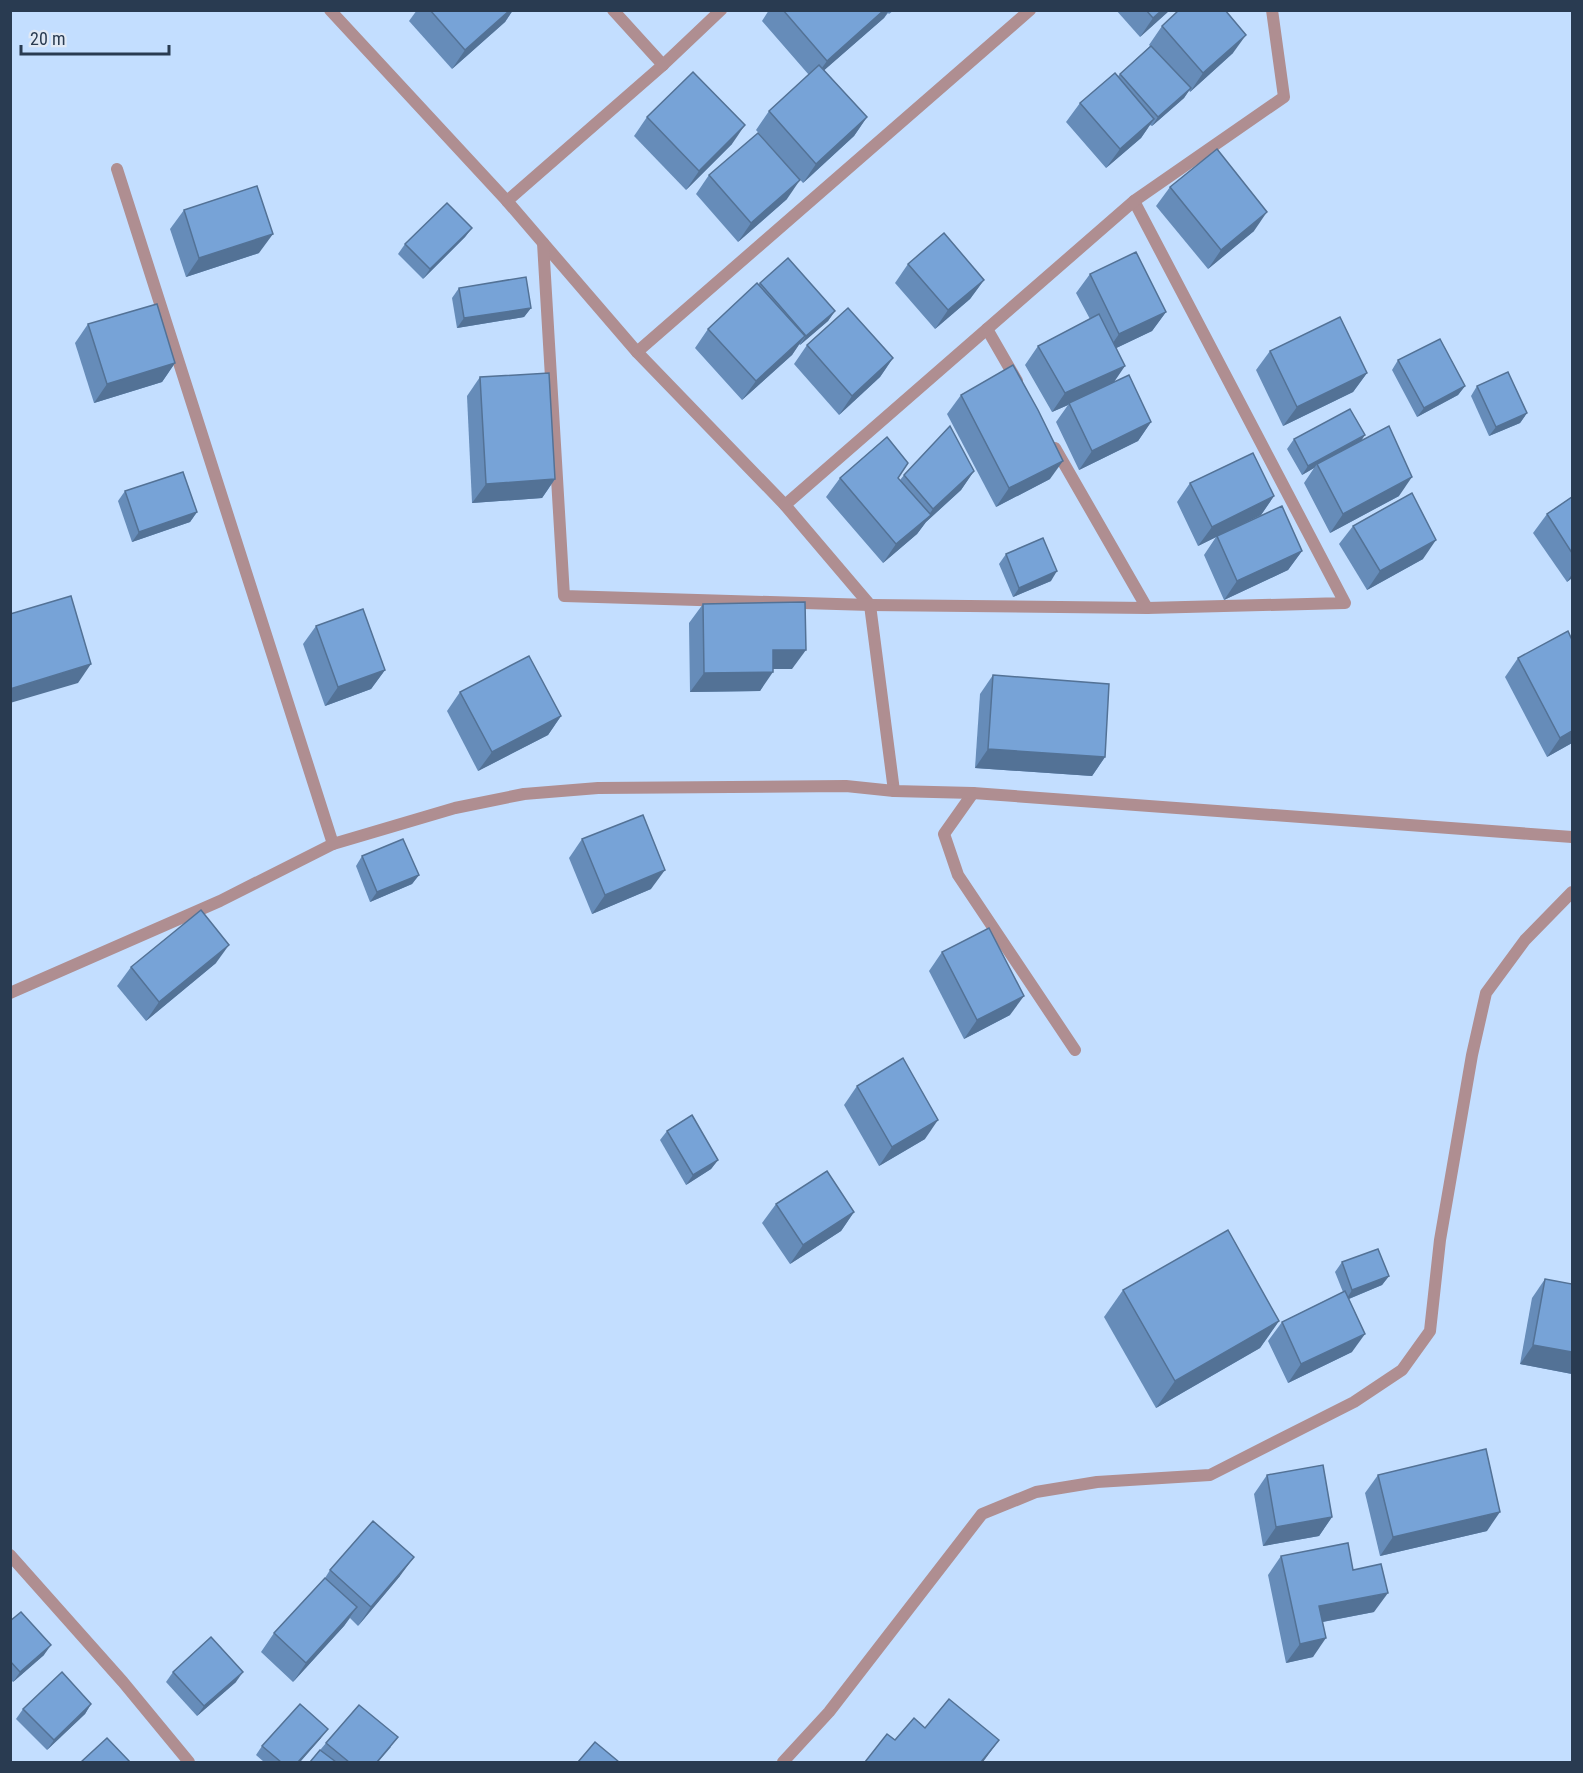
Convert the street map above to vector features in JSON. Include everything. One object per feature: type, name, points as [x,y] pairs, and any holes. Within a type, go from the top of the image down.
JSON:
[{"type":"street","points":[[330,10],[507,201],[637,351],[785,505],[870,605],[894,791]]},
{"type":"street","points":[[613,10],[663,65]]},
{"type":"street","points":[[507,201],[663,65],[721,10]]},
{"type":"street","points":[[637,351],[1030,10]]},
{"type":"street","points":[[785,505],[1134,201],[1284,97],[1272,10]]},
{"type":"street","points":[[117,169],[333,844]]},
{"type":"street","points":[[543,243],[564,596],[870,605],[1147,608],[1345,603],[1134,201]]},
{"type":"street","points":[[987,329],[1023,391]]},
{"type":"street","points":[[1046,432],[1147,608]]},
{"type":"street","points":[[10,993],[220,901],[333,844],[455,808],[524,795],[598,788],[846,786],[894,791],[973,793],[1572,837]]},
{"type":"street","points":[[973,793],[944,834],[958,875],[1076,1050]]},
{"type":"street","points":[[783,1762],[829,1712],[982,1514],[1036,1492],[1097,1482],[1210,1475],[1354,1402],[1402,1370],[1430,1331],[1440,1240],[1472,1055],[1486,993],[1525,940],[1572,892]]},
{"type":"street","points":[[10,1555],[123,1682],[189,1762]]},
{"type":"building","points":[[430,10],[510,10],[465,50]]},
{"type":"building","points":[[783,10],[884,10],[827,61]]},
{"type":"building","points":[[1146,10],[1162,10],[1153,18]]},
{"type":"building","points":[[1179,10],[1225,10],[1246,35],[1203,73],[1162,26]]},
{"type":"building","points":[[1151,46],[1191,88],[1158,117],[1120,74]]},
{"type":"building","points":[[819,65],[867,117],[816,164],[769,111]]},
{"type":"building","points":[[693,72],[745,125],[699,171],[647,117]]},
{"type":"building","points":[[1115,73],[1154,119],[1120,149],[1080,103]]},
{"type":"building","points":[[758,133],[800,180],[751,223],[709,175]]},
{"type":"building","points":[[1217,149],[1267,212],[1221,250],[1170,187]]},
{"type":"building","points":[[257,186],[273,234],[199,258],[184,210]]},
{"type":"building","points":[[447,203],[472,228],[430,269],[405,244]]},
{"type":"building","points":[[944,233],[984,280],[948,310],[908,264]]},
{"type":"building","points":[[1136,252],[1166,312],[1119,334],[1090,274]]},
{"type":"building","points":[[788,258],[835,311],[806,336],[760,283]]},
{"type":"building","points":[[526,277],[531,308],[464,318],[459,288]]},
{"type":"building","points":[[757,283],[805,336],[756,381],[708,329]]},
{"type":"building","points":[[157,304],[175,363],[107,384],[88,324]]},
{"type":"building","points":[[848,308],[893,358],[852,396],[807,345]]},
{"type":"building","points":[[1099,314],[1125,366],[1065,393],[1038,346]]},
{"type":"building","points":[[1340,317],[1367,373],[1297,407],[1270,351]]},
{"type":"building","points":[[1440,339],[1465,386],[1424,408],[1398,360]]},
{"type":"building","points":[[1013,365],[1063,461],[1009,488],[961,395]]},
{"type":"building","points":[[1508,372],[1527,413],[1496,427],[1477,386]]},
{"type":"building","points":[[549,373],[555,479],[486,484],[480,377]]},
{"type":"building","points":[[1129,375],[1151,422],[1092,451],[1069,403]]},
{"type":"building","points":[[1350,409],[1365,435],[1308,466],[1294,439]]},
{"type":"building","points":[[950,426],[974,471],[933,509],[904,475]]},
{"type":"building","points":[[1389,426],[1412,477],[1343,514],[1317,464]]},
{"type":"building","points":[[887,437],[908,463],[898,478],[931,515],[896,544],[840,478]]},
{"type":"building","points":[[1253,453],[1274,496],[1212,527],[1190,483]]},
{"type":"building","points":[[183,472],[197,512],[139,532],[125,491]]},
{"type":"building","points":[[1412,493],[1436,540],[1380,571],[1353,526]]},
{"type":"building","points":[[1572,497],[1572,553],[1547,514]]},
{"type":"building","points":[[1282,506],[1302,551],[1237,581],[1217,536]]},
{"type":"building","points":[[1043,538],[1057,571],[1019,588],[1006,554]]},
{"type":"building","points":[[71,596],[91,664],[10,689],[10,614]]},
{"type":"building","points":[[805,602],[806,650],[773,650],[773,672],[704,673],[703,604]]},
{"type":"building","points":[[363,609],[385,670],[338,687],[316,626]]},
{"type":"building","points":[[1568,631],[1572,640],[1572,731],[1560,738],[1518,658]]},
{"type":"building","points":[[529,656],[561,716],[492,752],[460,692]]},
{"type":"building","points":[[993,675],[1109,684],[1105,757],[988,749]]},
{"type":"building","points":[[643,815],[665,870],[605,895],[582,839]]},
{"type":"building","points":[[403,839],[419,875],[377,892],[362,856]]},
{"type":"building","points":[[201,910],[229,945],[159,1002],[131,967]]},
{"type":"building","points":[[989,928],[1024,996],[977,1020],[942,952]]},
{"type":"building","points":[[903,1058],[938,1120],[892,1147],[857,1086]]},
{"type":"building","points":[[692,1115],[718,1160],[693,1175],[667,1131]]},
{"type":"building","points":[[827,1171],[854,1212],[803,1245],[776,1204]]},
{"type":"building","points":[[1228,1230],[1279,1321],[1175,1381],[1123,1290]]},
{"type":"building","points":[[1378,1249],[1389,1276],[1352,1290],[1342,1262]]},
{"type":"building","points":[[1545,1279],[1572,1284],[1572,1352],[1533,1345]]},
{"type":"building","points":[[1345,1291],[1365,1334],[1301,1364],[1282,1322]]},
{"type":"building","points":[[1486,1449],[1500,1512],[1393,1537],[1378,1475]]},
{"type":"building","points":[[1323,1465],[1332,1517],[1276,1527],[1267,1475]]},
{"type":"building","points":[[373,1521],[414,1557],[371,1607],[330,1570]]},
{"type":"building","points":[[1348,1543],[1353,1570],[1381,1564],[1388,1593],[1319,1606],[1326,1638],[1300,1644],[1281,1556]]},
{"type":"building","points":[[325,1578],[357,1607],[306,1663],[274,1633]]},
{"type":"building","points":[[21,1612],[51,1645],[20,1672],[10,1661],[10,1621]]},
{"type":"building","points":[[211,1637],[243,1672],[204,1706],[173,1672]]},
{"type":"building","points":[[62,1672],[91,1704],[54,1740],[23,1709]]},
{"type":"building","points":[[949,1699],[999,1740],[981,1762],[865,1762],[887,1734],[895,1740],[914,1718],[925,1728]]},
{"type":"building","points":[[300,1704],[328,1729],[298,1762],[281,1762],[262,1746]]},
{"type":"building","points":[[359,1705],[398,1737],[377,1762],[349,1762],[326,1743]]},
{"type":"building","points":[[107,1738],[130,1762],[81,1762]]},
{"type":"building","points":[[595,1742],[619,1762],[578,1762]]},
{"type":"building","points":[[320,1750],[336,1762],[310,1762]]}]
